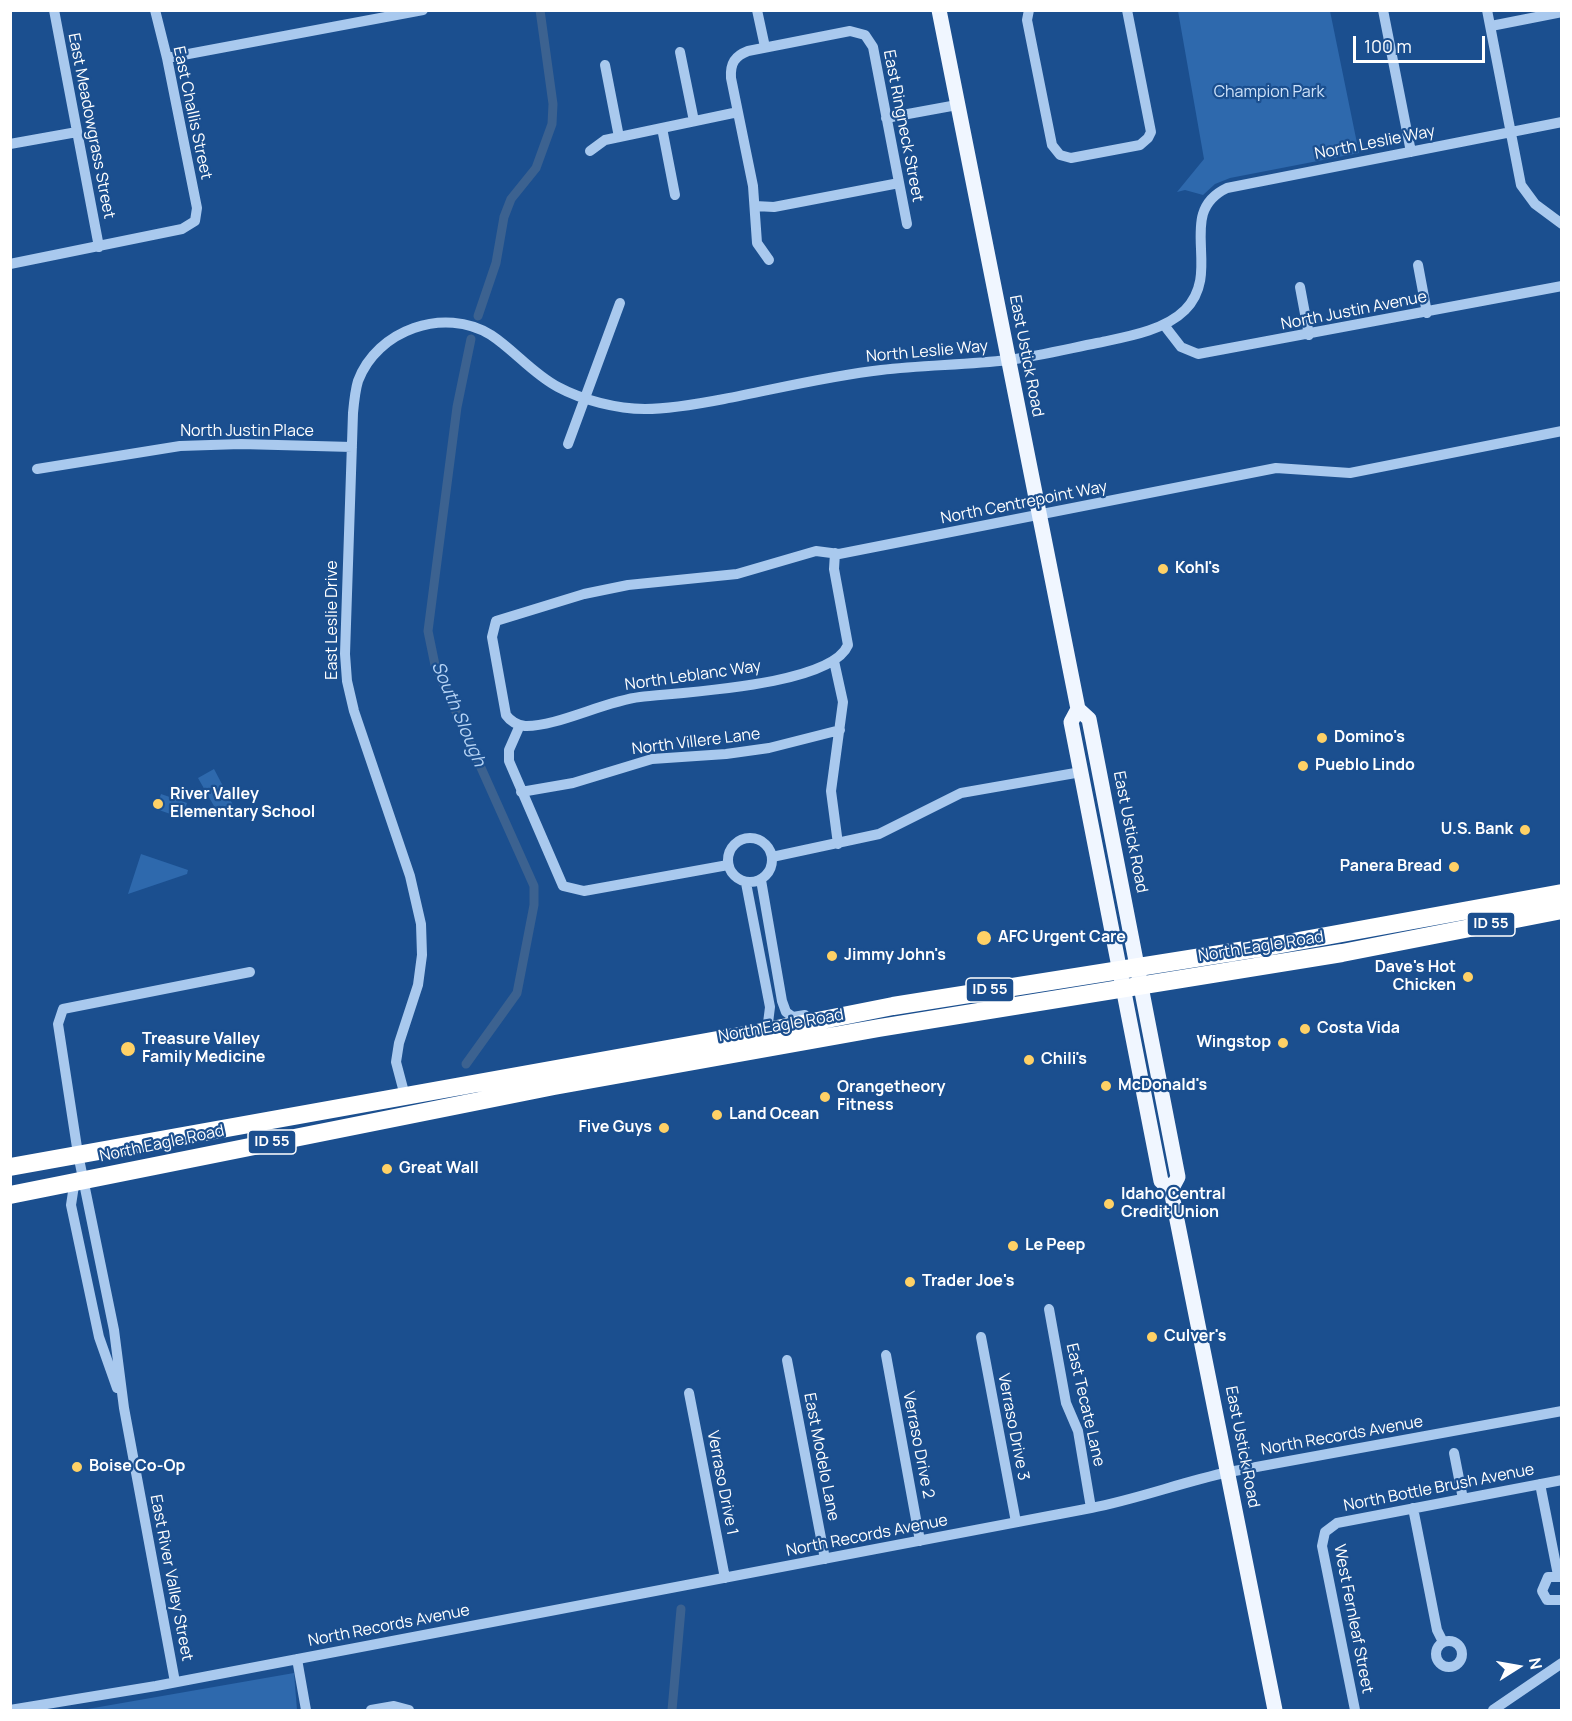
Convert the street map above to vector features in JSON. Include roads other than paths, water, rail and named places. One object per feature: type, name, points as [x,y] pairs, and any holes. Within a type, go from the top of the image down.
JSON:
[{"type":"highway","name":"North Eagle Road","points":[[10,1167],[762,1032],[893,1006],[1394,925],[1562,893]]},
{"type":"highway","points":[[1536,914],[1562,903]]},
{"type":"highway","name":"North Eagle Road","points":[[10,1194],[554,1086],[879,1028],[1142,987],[1409,941],[1562,910]]},
{"type":"highway","points":[[696,1061],[699,1051],[759,1039],[762,1032]]},
{"type":"highway","points":[[554,1086],[562,1077],[670,1057],[680,1046]]},
{"type":"main road","name":"East Ustick Road","points":[[939,10],[1078,708],[1089,719],[1142,987],[1178,1177],[1171,1190]]},
{"type":"main road","name":"East Ustick Road","points":[[1078,708],[1071,722],[1119,970],[1161,1182],[1171,1190],[1275,1710]]},
{"type":"street","name":"East Meadowgrass Street","points":[[54,10],[99,246]]},
{"type":"street","name":"East Challis Street","points":[[99,246],[182,229],[195,221],[197,208],[167,58],[154,10]]},
{"type":"street","points":[[167,58],[423,10]]},
{"type":"street","points":[[758,10],[765,47],[739,54],[733,61],[731,78],[755,206],[753,224],[757,243],[769,260]]},
{"type":"street","points":[[1029,10],[1028,20],[1052,145],[1060,155],[1071,158],[1140,145],[1148,138],[1151,124],[1127,10]]},
{"type":"street","points":[[1383,10],[1411,152]]},
{"type":"street","points":[[1487,10],[1518,175],[1526,194],[1562,224]]},
{"type":"street","points":[[1491,26],[1562,12]]},
{"type":"street","name":"East Ringneck Street","points":[[765,47],[850,31],[866,35],[873,46],[907,224]]},
{"type":"street","points":[[680,52],[694,121]]},
{"type":"street","points":[[605,65],[619,137]]},
{"type":"street","points":[[886,118],[957,105]]},
{"type":"street","points":[[590,151],[605,140],[738,112]]},
{"type":"street","name":"North Leslie Way","points":[[478,329],[489,334],[557,387],[583,398],[643,409],[687,406],[880,370],[1008,360],[1118,339],[1164,325],[1186,309],[1200,283],[1203,259],[1200,219],[1204,206],[1213,196],[1227,188],[1562,122]]},
{"type":"street","points":[[662,128],[675,195]]},
{"type":"street","points":[[10,144],[77,132]]},
{"type":"street","points":[[755,206],[774,207],[899,183]]},
{"type":"street","points":[[10,264],[99,246]]},
{"type":"street","points":[[1418,265],[1427,313]]},
{"type":"street","name":"North Justin Avenue","points":[[1164,325],[1181,347],[1198,354],[1562,286]]},
{"type":"street","points":[[1300,287],[1309,335]]},
{"type":"street","points":[[568,444],[583,398],[620,303]]},
{"type":"street","name":"East Leslie Drive","points":[[405,1096],[396,1062],[399,1043],[418,985],[422,955],[421,924],[410,876],[354,711],[347,681],[345,654],[352,414],[359,380],[380,348],[408,330],[424,324],[452,322],[478,329]]},
{"type":"street","name":"North Centrepoint Way","points":[[520,725],[506,715],[492,637],[496,621],[584,594],[628,585],[737,574],[797,554],[816,551],[835,553],[1040,516],[1266,470],[1350,473],[1562,431]]},
{"type":"street","name":"North Justin Place","points":[[37,469],[180,446],[241,444],[352,447]]},
{"type":"street","points":[[835,553],[834,569],[848,645],[842,657],[834,661],[843,702],[831,791],[838,844]]},
{"type":"street","name":"North Leblanc Way","points":[[520,725],[537,725],[638,697],[756,685],[794,676],[834,661]]},
{"type":"street","points":[[520,725],[509,750],[509,761],[563,886],[570,890],[584,891],[728,865]]},
{"type":"street","name":"North Villere Lane","points":[[521,792],[573,783],[652,759],[747,751],[840,730]]},
{"type":"street","points":[[772,856],[879,834],[961,793],[1081,772]]},
{"type":"street","points":[[743,838],[762,840],[772,856],[769,873],[761,880],[746,883],[735,877],[728,865],[728,853],[733,845],[743,838]]},
{"type":"street","points":[[761,880],[786,1012],[793,1017],[872,1003],[893,1006]]},
{"type":"street","points":[[746,883],[770,1007],[768,1023],[762,1032]]},
{"type":"street","name":"East River Valley Street","points":[[176,1682],[124,1408],[114,1330],[79,1181],[78,1155],[58,1024],[63,1008],[250,972]]},
{"type":"street","name":"East River Valley Street","points":[[79,1181],[71,1205],[99,1337],[124,1408]]},
{"type":"street","name":"East Tecate Lane","points":[[1048,1309],[1066,1403],[1078,1431],[1091,1508]]},
{"type":"street","name":"Verraso Drive 3","points":[[981,1337],[1016,1522]]},
{"type":"street","name":"Verraso Drive 2","points":[[886,1355],[920,1540]]},
{"type":"street","name":"East Modelo Lane","points":[[787,1360],[825,1559]]},
{"type":"street","name":"Verraso Drive 1","points":[[689,1393],[725,1578]]},
{"type":"street","name":"North Records Avenue","points":[[10,1710],[176,1682],[1091,1508],[1137,1498],[1177,1483],[1229,1472],[1562,1411]]},
{"type":"street","points":[[1454,1453],[1463,1499]]},
{"type":"street","name":"North Bottle Brush Avenue","points":[[1324,1532],[1336,1523],[1562,1480]]},
{"type":"street","points":[[1540,1484],[1560,1576],[1548,1577],[1542,1591],[1547,1600],[1562,1600]]},
{"type":"street","points":[[1413,1508],[1437,1630],[1443,1642]]},
{"type":"street","name":"West Fernleaf Street","points":[[1324,1532],[1322,1546],[1355,1710]]},
{"type":"street","points":[[297,1659],[306,1710]]},
{"type":"street","points":[[1493,1710],[1562,1663]]},
{"type":"street","points":[[371,1710],[394,1706],[408,1710]]},
{"type":"waterway","name":"South Slough","points":[[478,316],[496,263],[504,217],[511,199],[536,168],[552,124],[553,104],[540,10]]},
{"type":"waterway","name":"South Slough","points":[[466,1064],[517,993],[534,905],[534,886],[435,665],[428,631],[457,407],[471,339]]},
{"type":"waterway","points":[[672,1710],[681,1609]]},
{"type":"place","name":"Kohl's","points":[[1163,569]]},
{"type":"place","name":"Domino's","points":[[1322,738]]},
{"type":"place","name":"Pueblo Lindo","points":[[1303,766]]},
{"type":"place","name":"River Valley Elementary School","points":[[158,804]]},
{"type":"place","name":"U.S. Bank","points":[[1525,830]]},
{"type":"place","name":"Panera Bread","points":[[1454,867]]},
{"type":"place","name":"AFC Urgent Care","points":[[984,938]]},
{"type":"place","name":"Jimmy John's","points":[[832,956]]},
{"type":"place","name":"Dave's Hot Chicken","points":[[1468,977]]},
{"type":"place","name":"Costa Vida","points":[[1305,1029]]},
{"type":"place","name":"Wingstop","points":[[1283,1043]]},
{"type":"place","name":"Treasure Valley Family Medicine","points":[[128,1049]]},
{"type":"place","name":"Chili's","points":[[1029,1060]]},
{"type":"place","name":"McDonald's","points":[[1106,1086]]},
{"type":"place","name":"Orangetheory Fitness","points":[[825,1097]]},
{"type":"place","name":"Land Ocean","points":[[717,1115]]},
{"type":"place","name":"Five Guys","points":[[664,1128]]},
{"type":"place","name":"Great Wall","points":[[387,1169]]},
{"type":"place","name":"Idaho Central Credit Union","points":[[1109,1204]]},
{"type":"place","name":"Le Peep","points":[[1013,1246]]},
{"type":"place","name":"Trader Joe's","points":[[910,1282]]},
{"type":"place","name":"Culver's","points":[[1152,1337]]},
{"type":"place","name":"Boise Co-Op","points":[[77,1467]]},
{"type":"park label","name":"Champion Park","points":[[1269,93]]}]
